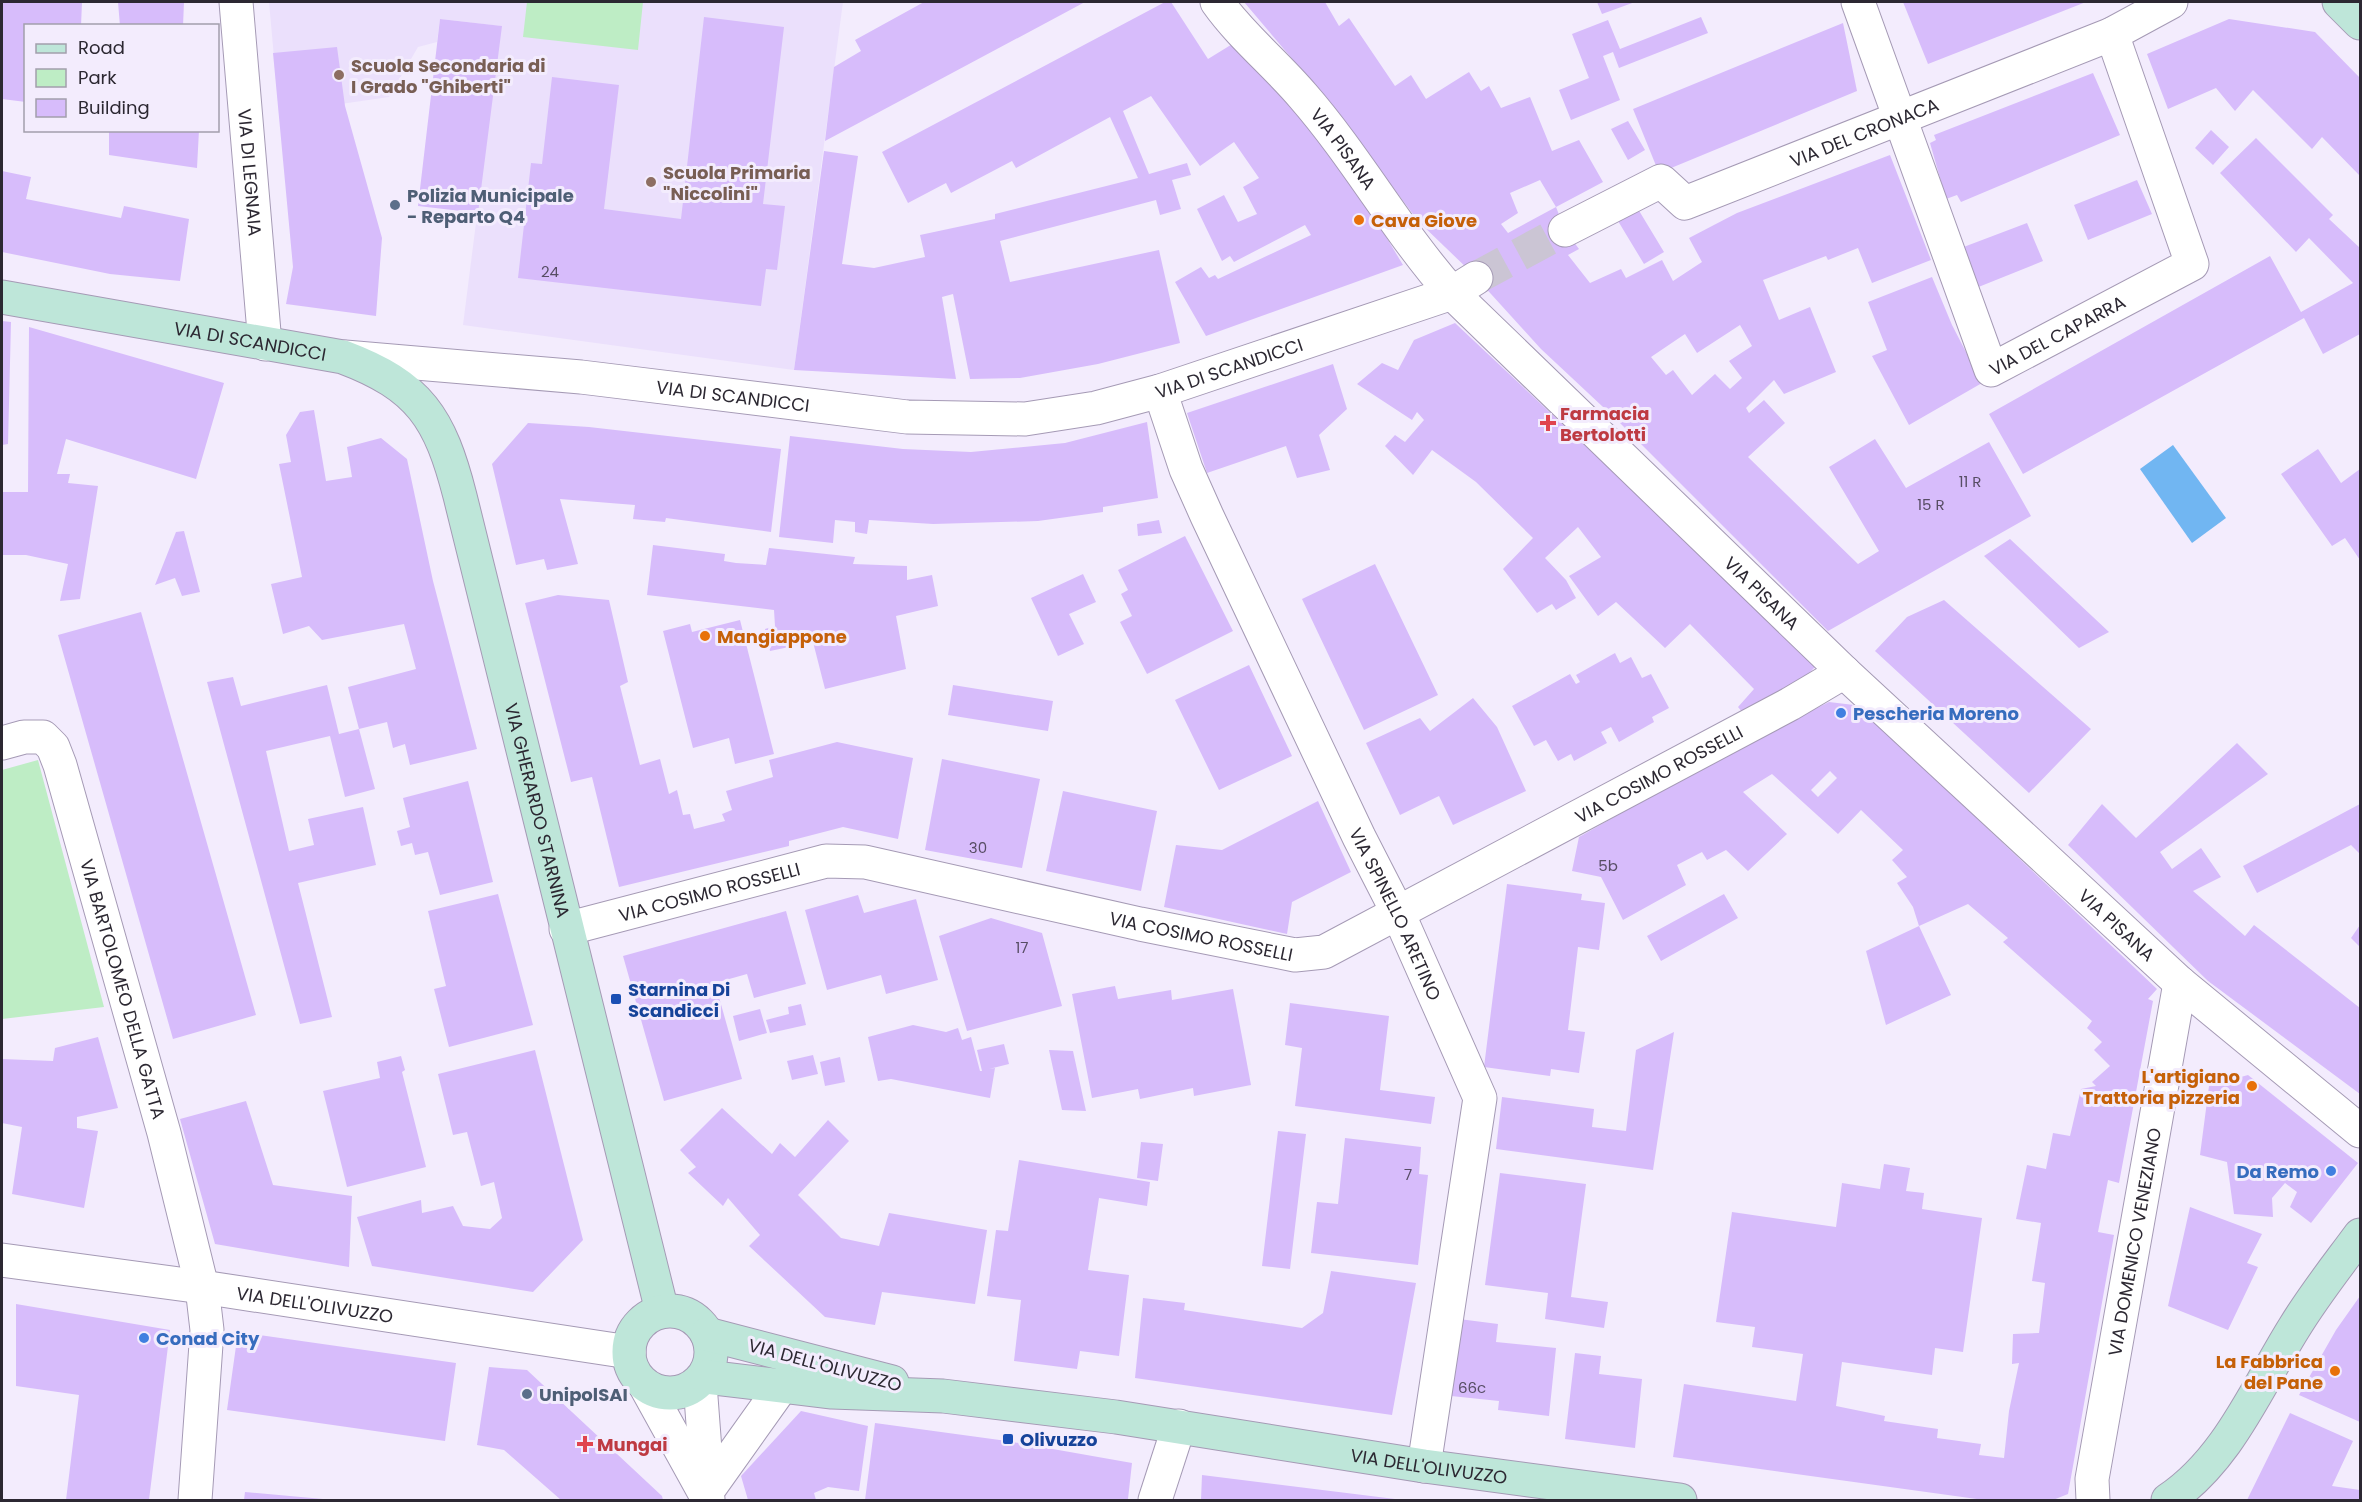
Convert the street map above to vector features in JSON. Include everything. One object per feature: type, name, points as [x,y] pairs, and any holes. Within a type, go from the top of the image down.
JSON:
[{"type":"street","name":"VIA DI LEGNAIA","points":[[237,2],[265,344]]},
{"type":"street","name":"VIA PISANA","points":[[1217,2],[1303,96],[1355,161],[1411,243],[1464,286],[1844,672],[2180,983],[2361,1131]]},
{"type":"street","name":"VIA DEL CAPARRA","points":[[1858,2],[1898,118],[1991,370],[2192,264],[2112,34]]},
{"type":"street","name":"VIA DEL CRONACA","points":[[1564,230],[1661,181],[1686,203],[2112,34],[2171,2]]},
{"type":"street","points":[[2339,2],[2361,23]]},
{"type":"street","name":"VIA DI SCANDICCI","points":[[2,297],[344,357],[581,377],[862,413],[954,420],[1025,419],[1061,414],[1160,391],[1464,286]]},
{"type":"street","name":"VIA GHERARDO STARNINA","points":[[344,357],[375,369],[407,391],[438,431],[447,450],[662,1311]]},
{"type":"street","name":"VIA SPINELLO ARETINO","points":[[1160,391],[1186,470],[1359,837],[1399,915],[1480,1098],[1424,1466]]},
{"type":"street","name":"VIA COSIMO ROSSELLI","points":[[566,929],[826,861],[865,862],[1128,921],[1304,956],[1324,952],[1399,915],[1790,705],[1844,672]]},
{"type":"street","name":"VIA BARTOLOMEO DELLA GATTA","points":[[2,743],[24,737],[43,737],[53,747],[60,765],[164,1133],[202,1287]]},
{"type":"street","name":"VIA DOMENICO VENEZIANO","points":[[2092,1500],[2092,1479],[2180,983]]},
{"type":"street","points":[[2168,1500],[2206,1467],[2225,1442],[2294,1327],[2361,1235]]},
{"type":"street","name":"VIA DELL'OLIVUZZO","points":[[2,1260],[202,1287],[629,1352]]},
{"type":"street","points":[[195,1500],[207,1330],[202,1287]]},
{"type":"street","points":[[662,1311],[653,1314],[638,1326],[630,1343],[630,1364],[645,1385],[708,1496]]},
{"type":"street","name":"VIA DELL'OLIVUZZO","points":[[662,1311],[684,1313],[694,1318],[707,1334],[836,1366],[942,1396]]},
{"type":"street","points":[[707,1334],[712,1353],[703,1380],[708,1496]]},
{"type":"street","name":"VIA DELL'OLIVUZZO","points":[[645,1385],[668,1394],[681,1392],[703,1380],[832,1392],[942,1396],[1179,1426],[1424,1466],[1680,1500]]},
{"type":"street","points":[[708,1496],[782,1386]]},
{"type":"street","points":[[1155,1500],[1179,1426]]},
{"type":"shaded area","name":"Scuola Primaria \"Niccolini\"","points":[[269,2],[843,2],[794,370],[463,325],[501,26],[440,19],[437,42],[418,47],[389,97],[279,113]]},
{"type":"green space","points":[[527,2],[643,2],[638,50],[523,37]]},
{"type":"green space","points":[[38,760],[104,1007],[2,1019],[2,770]]},
{"type":"water","points":[[2173,445],[2226,518],[2192,543],[2140,469]]},
{"type":"building","points":[[2,2],[82,2],[81,24],[24,24],[24,102],[2,99]]},
{"type":"building","points":[[118,2],[184,2],[183,24],[120,24]]},
{"type":"building","points":[[924,2],[1085,2],[825,141],[834,67],[861,51],[855,40]]},
{"type":"building","points":[[1165,2],[1171,2],[1208,59],[1234,43],[1308,125],[1382,230],[1403,265],[1206,336],[1175,282],[1201,267],[1209,278],[1215,275],[1218,279],[1311,235],[1305,225],[1234,262],[1230,256],[1222,261],[1197,209],[1224,195],[1238,222],[1257,214],[1243,187],[1259,178],[1234,142],[1200,166],[1151,96],[1123,111],[1149,174],[1187,163],[1191,175],[1172,180],[1181,209],[1160,215],[1156,200],[1000,241],[1010,282],[1159,250],[1180,343],[1098,364],[1020,378],[970,379],[953,294],[942,297],[956,379],[794,370],[824,151],[858,156],[842,264],[874,268],[925,257],[920,235],[995,219],[995,214],[1138,178],[1110,117],[1016,168],[1012,161],[951,193],[946,183],[908,203],[882,152]]},
{"type":"building","points":[[1244,2],[1325,2],[1339,26],[1349,18],[1395,86],[1411,75],[1426,99],[1469,72],[1481,91],[1489,86],[1501,108],[1530,97],[1552,151],[1579,140],[1603,182],[1556,207],[1565,230],[1579,249],[1568,255],[1590,283],[1621,269],[1626,278],[1662,260],[1673,281],[1702,262],[1689,238],[1737,213],[1890,155],[1931,260],[1872,283],[1858,248],[1828,260],[1826,256],[1763,280],[1779,320],[1810,307],[1836,372],[1784,394],[1774,380],[1746,408],[1749,413],[1764,400],[1785,423],[1748,457],[1858,564],[1879,551],[1829,467],[1875,439],[1906,488],[1989,442],[2031,516],[1828,631],[1618,421],[1541,349],[1471,272],[1419,222],[1322,94]],"holes":[[[1540,180],[1556,207],[1508,233],[1501,224],[1518,213],[1510,193]],[[1740,325],[1752,346],[1729,361],[1742,378],[1730,389],[1715,374],[1692,395],[1673,370],[1666,375],[1651,357],[1685,334],[1697,353]]]},
{"type":"building","points":[[1597,2],[1635,2],[1602,14]]},
{"type":"building","points":[[1903,2],[2086,2],[1928,64]]},
{"type":"building","points":[[704,17],[784,27],[763,204],[785,206],[777,270],[766,269],[761,306],[518,278],[531,163],[542,164],[552,77],[619,85],[604,209],[681,219]]},
{"type":"building","points":[[1701,17],[1708,33],[1619,68],[1613,52],[1603,56],[1620,100],[1571,120],[1559,90],[1589,78],[1572,34],[1608,20],[1620,49]]},
{"type":"building","points":[[440,19],[502,26],[478,213],[418,206]]},
{"type":"building","points":[[2229,19],[2315,32],[2360,78],[2360,176],[2322,137],[2312,149],[2253,90],[2235,111],[2216,88],[2168,109],[2147,54]]},
{"type":"building","points":[[1843,23],[1857,91],[1659,173],[1633,109]]},
{"type":"building","points":[[337,47],[345,106],[382,238],[376,316],[286,304],[293,267],[273,53]]},
{"type":"building","points":[[2093,73],[2120,135],[1961,202],[1957,195],[1946,199],[1930,143],[1936,140],[1934,135]]},
{"type":"building","points":[[1628,121],[1645,150],[1628,160],[1611,129]]},
{"type":"building","points":[[2211,130],[2229,147],[2213,165],[2195,148]]},
{"type":"building","points":[[109,132],[199,132],[197,168],[109,155]]},
{"type":"building","points":[[2256,138],[2333,215],[2329,219],[2360,248],[2360,334],[2323,354],[2304,318],[2023,474],[1989,414],[2270,256],[2301,312],[2353,283],[2309,238],[2296,252],[2220,173]]},
{"type":"building","points":[[2,171],[31,177],[26,199],[121,218],[124,206],[189,219],[180,281],[110,274],[2,252]]},
{"type":"building","points":[[2137,180],[2152,214],[2088,240],[2074,205]]},
{"type":"building","points":[[1638,209],[1664,252],[1644,264],[1618,221]]},
{"type":"building","points":[[2027,223],[2043,261],[1976,288],[1961,248]]},
{"type":"building","points":[[1932,277],[1952,325],[1982,383],[1909,425],[1872,356],[1887,350],[1868,302]]},
{"type":"building","points":[[2,321],[11,322],[8,444],[2,445]]},
{"type":"building","points":[[1455,323],[1776,625],[1815,667],[1790,693],[1743,713],[1738,707],[1754,689],[1690,624],[1665,648],[1616,602],[1598,616],[1569,576],[1601,557],[1578,527],[1545,558],[1566,580],[1576,598],[1556,610],[1552,604],[1537,613],[1503,569],[1533,538],[1476,482],[1432,450],[1413,475],[1385,446],[1395,435],[1405,442],[1424,420],[1417,412],[1412,420],[1357,384],[1382,363],[1398,370],[1414,340]]},
{"type":"building","points":[[29,327],[224,383],[196,479],[66,439],[57,474],[70,474],[68,483],[98,486],[80,599],[60,601],[68,564],[26,555],[2,555],[2,492],[28,492]]},
{"type":"building","points":[[1333,364],[1347,409],[1319,435],[1330,470],[1297,478],[1286,446],[1207,473],[1187,413]]},
{"type":"building","points":[[314,410],[326,481],[352,477],[347,447],[381,438],[407,459],[433,581],[477,749],[410,765],[405,744],[393,748],[387,722],[359,729],[348,687],[416,669],[404,624],[322,640],[309,626],[283,634],[271,584],[302,577],[279,464],[291,462],[286,435],[300,412]]},
{"type":"building","points":[[1147,422],[1158,498],[1103,507],[1103,512],[1038,521],[933,524],[869,520],[867,534],[855,532],[855,522],[835,520],[833,543],[779,537],[790,436],[903,449],[971,452],[1065,443]]},
{"type":"building","points":[[528,423],[589,427],[781,449],[771,532],[666,518],[665,522],[633,519],[635,505],[560,499],[578,564],[547,570],[544,559],[516,565],[492,464]]},
{"type":"building","points":[[2318,449],[2341,483],[2360,469],[2360,560],[2345,538],[2332,546],[2281,474]]},
{"type":"building","points":[[1159,520],[1162,533],[1138,536],[1137,524]]},
{"type":"building","points":[[184,531],[200,592],[182,596],[175,578],[155,585],[176,532]]},
{"type":"building","points":[[1185,536],[1233,631],[1147,674],[1120,622],[1132,616],[1121,594],[1128,590],[1118,570]]},
{"type":"building","points":[[2010,539],[2109,632],[2079,648],[1984,556]]},
{"type":"building","points":[[653,545],[725,554],[724,561],[736,563],[766,565],[769,548],[855,557],[853,564],[907,566],[907,580],[932,575],[938,606],[896,616],[906,669],[825,689],[813,642],[770,651],[765,629],[775,626],[774,610],[647,595]]},
{"type":"building","points":[[1375,564],[1438,695],[1364,730],[1302,599]]},
{"type":"building","points":[[1083,574],[1096,602],[1069,614],[1084,644],[1058,656],[1031,598]]},
{"type":"building","points":[[558,595],[609,600],[628,682],[620,686],[640,765],[660,759],[669,794],[677,790],[683,815],[690,814],[694,829],[725,821],[722,814],[732,810],[726,791],[773,777],[769,760],[837,742],[913,758],[898,839],[843,827],[789,841],[789,846],[619,887],[592,777],[571,782],[525,603]]},
{"type":"building","points":[[1944,600],[2091,729],[2029,793],[1875,651],[1907,617]]},
{"type":"building","points":[[141,612],[256,1015],[173,1039],[58,635]]},
{"type":"building","points":[[740,620],[774,754],[735,764],[729,738],[693,748],[663,631],[690,624],[692,632]]},
{"type":"building","points":[[1615,653],[1620,663],[1631,657],[1642,678],[1651,674],[1669,708],[1652,717],[1654,722],[1619,742],[1611,727],[1601,732],[1607,743],[1574,761],[1571,754],[1558,761],[1546,740],[1534,746],[1512,706],[1570,674],[1576,684],[1580,682],[1576,675]]},
{"type":"building","points":[[1249,665],[1292,756],[1219,790],[1175,700]]},
{"type":"building","points":[[233,677],[241,706],[327,685],[339,734],[359,729],[375,789],[345,797],[330,736],[266,751],[289,851],[314,845],[308,819],[363,807],[376,865],[298,883],[332,1017],[300,1024],[207,682]]},
{"type":"building","points":[[953,685],[1053,701],[1048,731],[948,715]]},
{"type":"building","points":[[1473,698],[1497,727],[1526,791],[1453,825],[1439,796],[1400,815],[1366,743],[1420,718],[1430,731]]},
{"type":"building","points":[[1829,702],[1854,705],[1873,720],[2157,989],[2148,999],[2153,1001],[2119,1183],[2108,1180],[2098,1232],[2114,1235],[2068,1494],[2053,1500],[1984,1500],[1673,1457],[1684,1384],[1796,1401],[1803,1354],[1752,1347],[1755,1327],[1716,1322],[1732,1212],[1836,1227],[1842,1183],[1880,1189],[1884,1164],[1910,1168],[1906,1191],[1924,1193],[1922,1209],[1982,1218],[1963,1352],[1935,1348],[1932,1375],[1842,1362],[1836,1406],[1885,1416],[1884,1421],[1938,1429],[1937,1438],[1981,1444],[1979,1455],[2004,1458],[2009,1411],[2019,1363],[2012,1364],[2013,1334],[2039,1333],[2045,1283],[2032,1281],[2041,1223],[2016,1219],[2027,1165],[2046,1169],[2053,1133],[2070,1136],[2081,1089],[2096,1086],[2092,1082],[2110,1066],[2094,1050],[2102,1042],[2087,1028],[2092,1021],[2003,942],[2008,938],[1968,904],[1919,926],[1913,907],[1897,883],[1907,877],[1892,860],[1903,850],[1861,810],[1838,834],[1772,774],[1743,792],[1787,834],[1748,871],[1726,850],[1707,860],[1702,852],[1677,865],[1686,885],[1623,920],[1601,877],[1572,871],[1579,837],[1738,747]],"holes":[[[1830,771],[1837,778],[1818,797],[1811,790]]]},
{"type":"building","points":[[2237,743],[2268,774],[2160,852],[2172,869],[2201,848],[2221,877],[2193,891],[2245,936],[2254,925],[2360,1008],[2360,1094],[2208,981],[2068,845],[2102,804],[2136,838]]},
{"type":"building","points":[[942,759],[1040,779],[1022,868],[925,850]]},
{"type":"building","points":[[468,781],[493,882],[440,895],[428,852],[415,855],[412,843],[401,846],[397,831],[410,827],[403,798]]},
{"type":"building","points":[[1063,791],[1157,811],[1141,891],[1046,871]]},
{"type":"building","points":[[1318,801],[1351,872],[1292,902],[1287,934],[1164,907],[1176,845],[1222,850]]},
{"type":"building","points":[[2360,804],[2360,854],[2351,845],[2257,893],[2243,866]]},
{"type":"building","points":[[1507,884],[1582,894],[1581,900],[1605,903],[1599,950],[1578,947],[1568,1030],[1585,1032],[1579,1073],[1551,1069],[1550,1076],[1484,1067]]},
{"type":"building","points":[[498,894],[533,1025],[449,1047],[434,989],[446,986],[428,911]]},
{"type":"building","points":[[1724,894],[1738,918],[1661,961],[1647,936]]},
{"type":"building","points":[[858,895],[864,913],[916,899],[938,980],[886,994],[881,975],[827,990],[805,910]]},
{"type":"building","points":[[786,911],[806,984],[754,998],[747,974],[715,983],[742,1079],[664,1101],[623,956]]},
{"type":"building","points":[[991,918],[1042,933],[1062,1006],[967,1031],[939,936]]},
{"type":"building","points":[[2360,925],[2360,947],[2351,938]]},
{"type":"building","points":[[1919,926],[1951,995],[1886,1025],[1866,951]]},
{"type":"building","points":[[1115,986],[1118,999],[1171,990],[1172,1000],[1233,989],[1251,1085],[1194,1096],[1193,1088],[1140,1099],[1138,1089],[1092,1098],[1072,994]]},
{"type":"building","points":[[1290,1003],[1389,1016],[1380,1090],[1435,1097],[1431,1124],[1295,1106],[1302,1048],[1285,1045]]},
{"type":"building","points":[[801,1004],[806,1025],[770,1033],[766,1020],[789,1014],[788,1007]]},
{"type":"building","points":[[760,1009],[767,1033],[739,1041],[733,1016]]},
{"type":"building","points":[[913,1025],[946,1032],[958,1028],[962,1040],[971,1037],[980,1071],[982,1071],[977,1050],[1004,1044],[1009,1064],[989,1069],[995,1068],[990,1098],[891,1079],[878,1081],[868,1037]]},
{"type":"building","points":[[1674,1032],[1653,1170],[1496,1149],[1502,1097],[1594,1109],[1592,1127],[1626,1131],[1636,1050]]},
{"type":"building","points":[[98,1037],[118,1108],[77,1117],[77,1128],[98,1131],[84,1208],[12,1194],[22,1127],[2,1123],[2,1059],[53,1061],[55,1048]]},
{"type":"building","points":[[535,1050],[583,1240],[533,1292],[372,1266],[357,1217],[421,1200],[422,1213],[453,1206],[463,1226],[490,1229],[502,1218],[494,1182],[481,1186],[467,1132],[453,1135],[438,1074]]},
{"type":"building","points":[[1049,1050],[1073,1051],[1086,1111],[1062,1110]]},
{"type":"building","points":[[813,1055],[818,1074],[792,1080],[787,1061]]},
{"type":"building","points":[[401,1056],[405,1070],[402,1072],[426,1167],[347,1187],[323,1091],[380,1078],[377,1062]]},
{"type":"building","points":[[840,1057],[845,1082],[825,1086],[820,1062]]},
{"type":"building","points":[[2248,1075],[2358,1163],[2311,1223],[2290,1207],[2297,1192],[2285,1183],[2272,1198],[2273,1217],[2234,1214],[2227,1162],[2200,1155],[2209,1086]]},
{"type":"building","points":[[246,1101],[273,1185],[352,1196],[349,1267],[215,1244],[180,1119]]},
{"type":"building","points":[[722,1108],[772,1154],[780,1143],[795,1157],[828,1120],[849,1141],[798,1195],[841,1238],[879,1246],[889,1213],[987,1230],[975,1304],[882,1292],[875,1325],[825,1317],[749,1246],[760,1235],[728,1198],[723,1206],[688,1173],[696,1167],[680,1150]]},
{"type":"building","points":[[1278,1131],[1306,1134],[1290,1269],[1262,1266]]},
{"type":"building","points":[[1345,1138],[1421,1147],[1419,1174],[1428,1175],[1418,1265],[1311,1253],[1317,1202],[1338,1204]]},
{"type":"building","points":[[1141,1142],[1163,1144],[1158,1181],[1137,1178]]},
{"type":"building","points":[[1019,1160],[1150,1182],[1147,1206],[1099,1198],[1088,1270],[1129,1275],[1119,1356],[1080,1351],[1077,1369],[1014,1361],[1021,1300],[987,1296],[996,1230],[1008,1231]]},
{"type":"building","points":[[1500,1173],[1586,1184],[1571,1297],[1608,1302],[1604,1328],[1545,1319],[1548,1293],[1485,1285]]},
{"type":"building","points":[[2190,1207],[2262,1234],[2247,1263],[2258,1267],[2228,1330],[2168,1306]]},
{"type":"building","points":[[1331,1271],[1416,1283],[1392,1415],[1135,1378],[1143,1298],[1185,1303],[1184,1310],[1302,1328],[1323,1313]]},
{"type":"building","points":[[2360,1296],[2360,1422],[2299,1395],[2336,1330]]},
{"type":"building","points":[[16,1304],[170,1330],[149,1500],[66,1500],[79,1395],[16,1386]]},
{"type":"building","points":[[1459,1319],[1498,1324],[1496,1342],[1556,1348],[1549,1416],[1498,1410],[1499,1401],[1451,1396]]},
{"type":"building","points":[[238,1332],[456,1363],[445,1441],[227,1410]]},
{"type":"building","points":[[1575,1353],[1601,1356],[1599,1374],[1642,1379],[1635,1448],[1565,1439]]},
{"type":"building","points":[[489,1367],[527,1370],[662,1496],[663,1500],[561,1500],[504,1450],[477,1445]]},
{"type":"building","points":[[801,1411],[868,1426],[859,1491],[828,1487],[814,1493],[816,1500],[748,1500],[741,1476]]},
{"type":"building","points":[[2290,1413],[2353,1441],[2332,1486],[2360,1490],[2360,1500],[2247,1500]]},
{"type":"building","points":[[875,1423],[1007,1441],[1132,1463],[1128,1499],[865,1500]]},
{"type":"building","points":[[1202,1475],[1395,1499],[1395,1500],[1201,1500]]},
{"type":"building","points":[[245,1492],[323,1499],[323,1500],[244,1500]]},
{"type":"tunnel","points":[[1476,278],[1565,230]]},
{"type":"place","name":"Scuola Secondaria di I Grado \"Ghiberti\"","points":[[339,75]]},
{"type":"place","name":"Scuola Primaria \"Niccolini\"","points":[[651,182]]},
{"type":"place","name":"Polizia Municipale - Reparto Q4","points":[[395,205]]},
{"type":"place","name":"Cava Giove","points":[[1359,220]]},
{"type":"place","name":"Farmacia Bertolotti","points":[[1548,423]]},
{"type":"place","name":"Mangiappone","points":[[705,636]]},
{"type":"place","name":"Pescheria Moreno","points":[[1841,713]]},
{"type":"place","name":"Starnina Di Scandicci","points":[[616,999]]},
{"type":"place","name":"L'artigiano Trattoria pizzeria","points":[[2252,1086]]},
{"type":"place","name":"Da Remo","points":[[2331,1171]]},
{"type":"place","name":"Conad City","points":[[144,1338]]},
{"type":"place","name":"La Fabbrica del Pane","points":[[2335,1371]]},
{"type":"place","name":"UnipolSAI","points":[[527,1394]]},
{"type":"place","name":"Olivuzzo","points":[[1008,1439]]},
{"type":"place","name":"Mungai","points":[[585,1444]]}]
